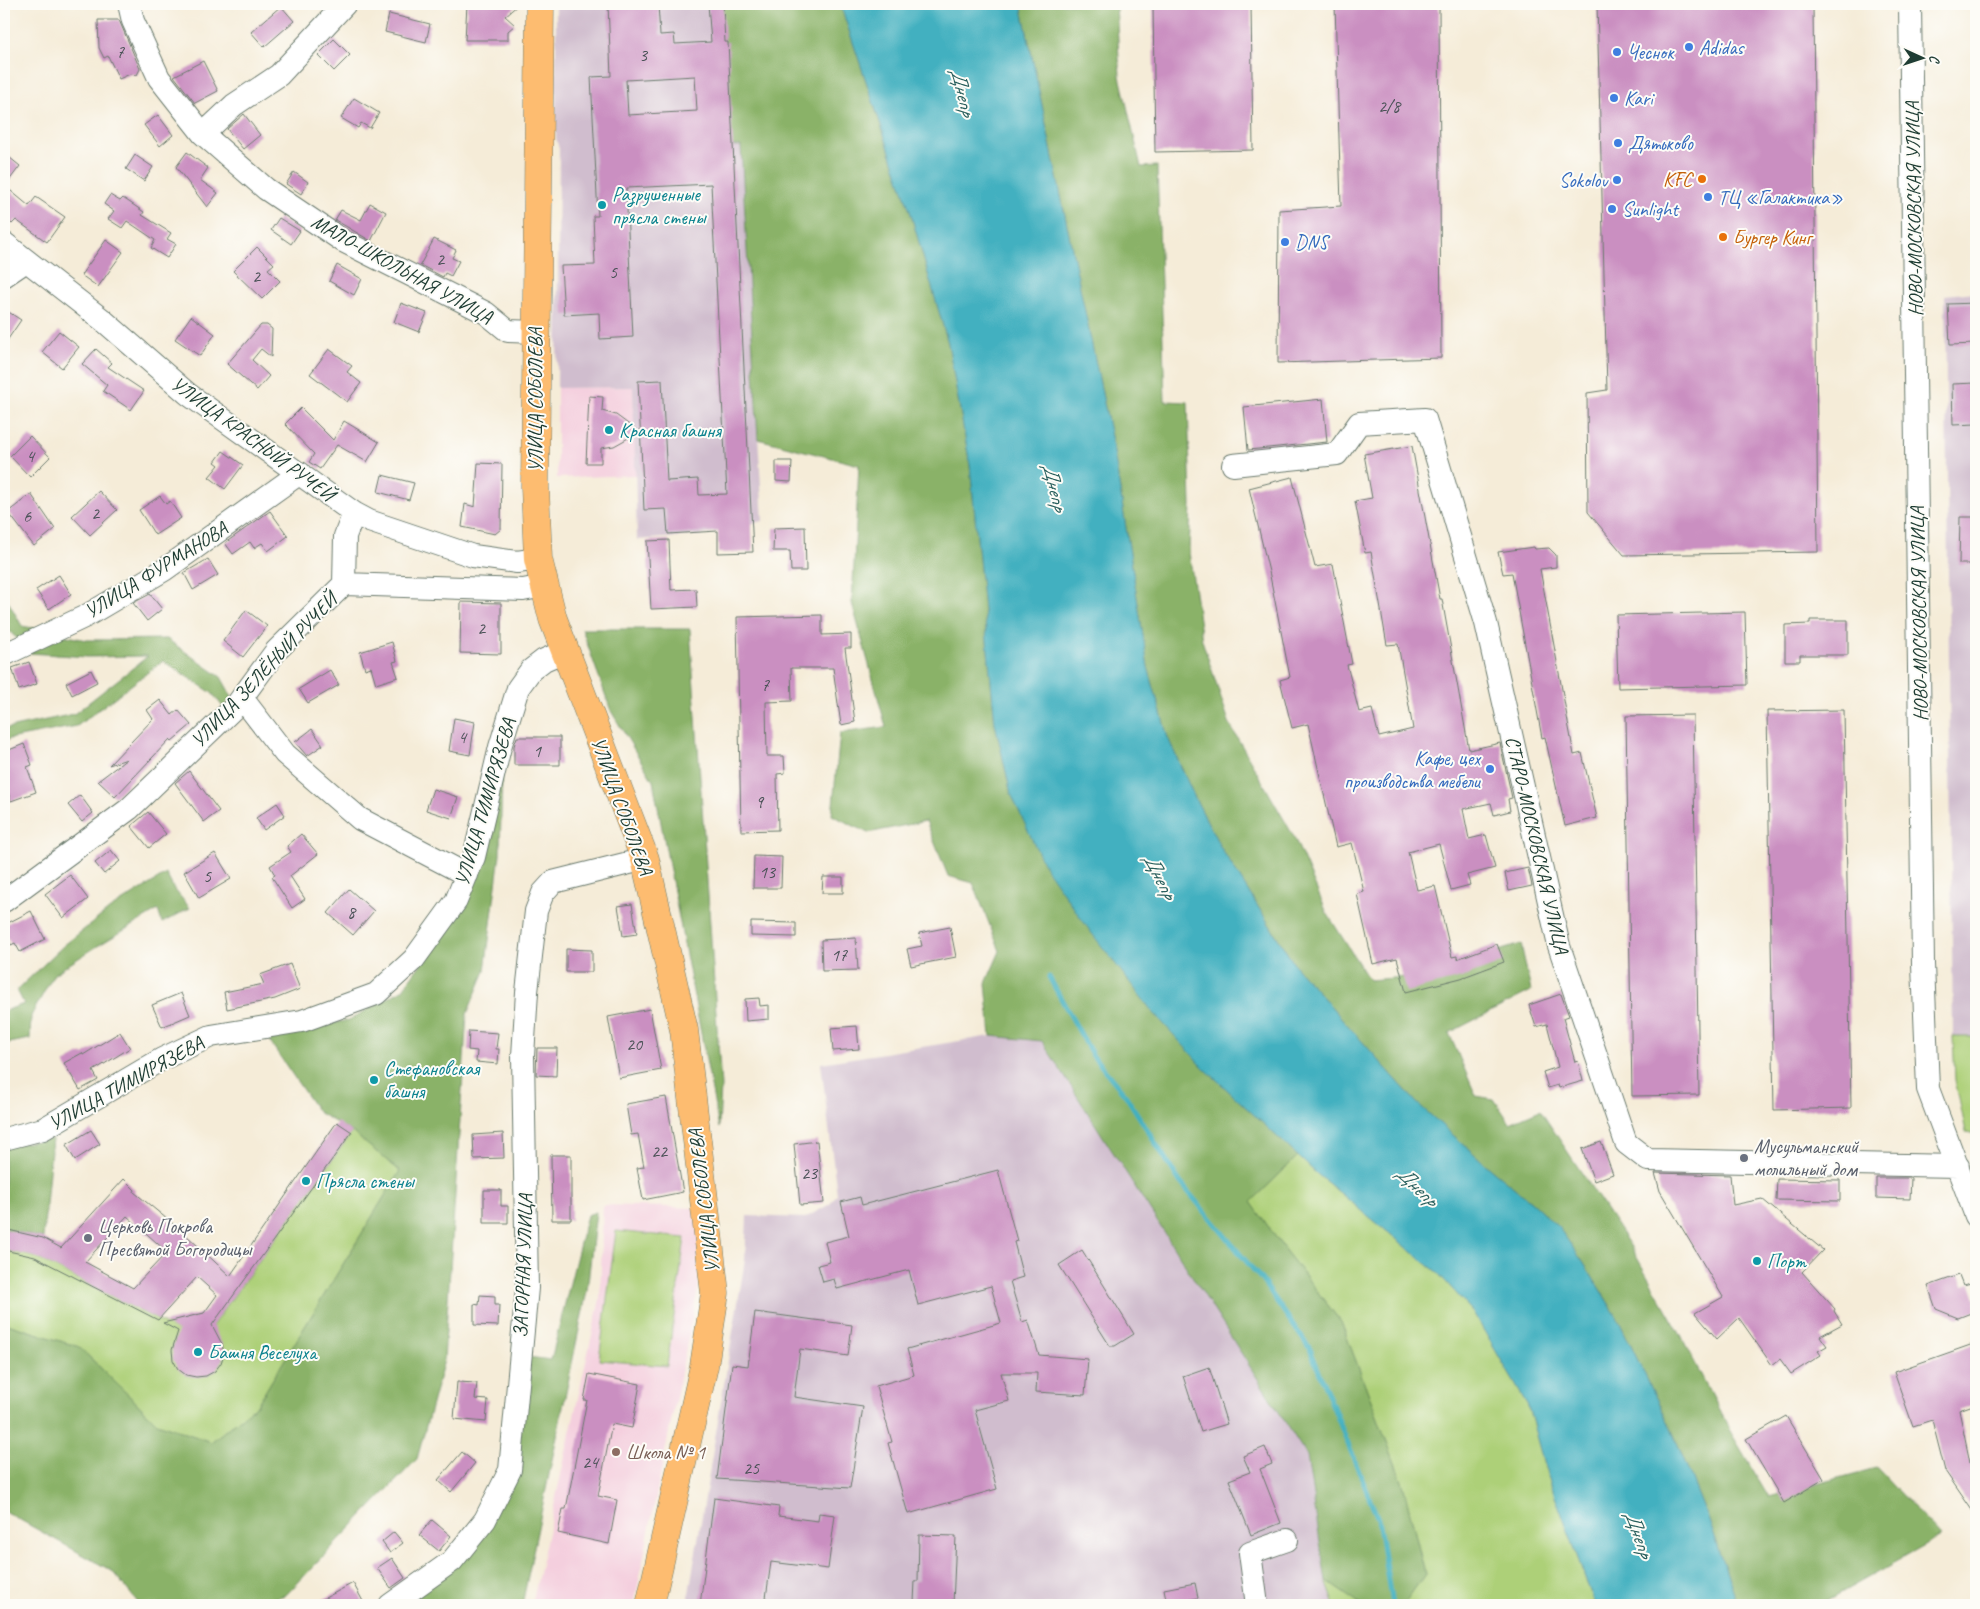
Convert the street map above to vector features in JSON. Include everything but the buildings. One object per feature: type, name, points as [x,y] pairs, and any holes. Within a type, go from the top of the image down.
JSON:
[{"type":"main road","name":"УЛИЦА СОБОЛЕВА","points":[[540,4],[535,507],[538,559],[553,619],[645,859],[684,1030],[715,1293],[704,1366],[650,1605]]},
{"type":"street","name":"МАЛО-ШКОЛЬНАЯ УЛИЦА","points":[[129,4],[133,21],[159,78],[203,134],[266,189],[343,241],[486,313],[508,331],[536,332]]},
{"type":"street","points":[[203,134],[234,105],[279,76],[345,4]]},
{"type":"street","name":"НОВО-МОСКОВСКАЯ УЛИЦА","points":[[1910,4],[1923,964],[1928,1090],[1976,1216]]},
{"type":"street","name":"УЛИЦА КРАСНЫЙ РУЧЕЙ","points":[[4,243],[104,321],[188,394],[354,513],[369,521],[473,556],[517,562],[538,559]]},
{"type":"street","points":[[4,276],[26,261]]},
{"type":"street","name":"СТАРО-МОСКОВСКАЯ УЛИЦА","points":[[1233,465],[1337,454],[1359,423],[1425,419],[1486,624],[1559,946],[1626,1143],[1648,1160],[1958,1166]]},
{"type":"street","name":"УЛИЦА ФУРМАНОВА","points":[[4,655],[86,616],[164,570],[300,473]]},
{"type":"street","points":[[344,584],[344,536],[354,513]]},
{"type":"street","name":"УЛИЦА ЗЕЛЁНЫЙ РУЧЕЙ","points":[[4,901],[129,809],[236,707],[276,651],[344,584],[523,590],[544,586]]},
{"type":"street","name":"УЛИЦА ТИМИРЯЗЕВА","points":[[4,1138],[43,1129],[162,1059],[211,1036],[302,1021],[376,994],[414,960],[456,901],[474,857],[500,747],[518,688],[531,670],[544,660],[565,651]]},
{"type":"street","points":[[242,698],[285,754],[360,819],[467,875]]},
{"type":"street","name":"ЗАГОРНАЯ УЛИЦА","points":[[390,1605],[452,1561],[485,1520],[510,1470],[526,1288],[523,1056],[536,911],[543,893],[553,882],[645,859]]},
{"type":"street","points":[[1257,1605],[1250,1554],[1287,1540]]},
{"type":"shaded area","points":[[556,4],[715,4],[726,146],[741,146],[763,521],[703,535],[637,540],[633,387],[557,388],[559,149],[556,138]]},
{"type":"shaded area","points":[[1976,292],[1976,1037],[1953,1037],[1945,295]]},
{"type":"shaded area","points":[[633,387],[636,475],[557,478],[557,388]]},
{"type":"shaded area","points":[[991,1036],[1042,1041],[1307,1456],[1326,1581],[1335,1605],[687,1605],[745,1260],[747,1216],[805,1218],[830,1204],[837,1194],[821,1063]]},
{"type":"shaded area","name":"Школа № 1","points":[[603,1205],[698,1208],[699,1284],[634,1605],[532,1605],[600,1299]]},
{"type":"green space","points":[[715,4],[840,4],[910,211],[948,343],[970,465],[995,723],[1011,794],[1203,1067],[1298,1156],[1251,1202],[1284,1249],[1341,1322],[1403,1484],[1425,1574],[1403,1605],[1361,1605],[1326,1581],[1307,1456],[1042,1041],[991,1036],[986,983],[1000,951],[973,883],[948,876],[926,821],[868,833],[832,815],[840,733],[886,727],[852,603],[859,465],[758,439],[741,146],[726,146]]},
{"type":"green space","points":[[1021,4],[1116,4],[1120,76],[1141,167],[1157,166],[1165,401],[1188,402],[1191,505],[1189,552],[1202,640],[1230,725],[1294,837],[1327,913],[1369,980],[1417,976],[1521,944],[1531,991],[1449,1033],[1476,1096],[1494,1099],[1510,1123],[1540,1110],[1631,1247],[1678,1330],[1730,1431],[1769,1497],[1876,1468],[1941,1537],[1819,1605],[1738,1605],[1707,1517],[1674,1435],[1617,1317],[1583,1262],[1559,1228],[1533,1203],[1491,1169],[1416,1102],[1296,967],[1221,848],[1194,796],[1168,738],[1148,667],[1113,446]]},
{"type":"green space","points":[[4,594],[22,626],[38,629],[21,641],[6,626]]},
{"type":"green space","points":[[582,629],[690,629],[721,1086],[719,1128],[653,781],[611,711]]},
{"type":"green space","points":[[63,635],[86,640],[167,639],[221,677],[232,697],[223,707],[212,693],[163,661],[77,726],[9,739],[4,743],[4,729],[74,714],[148,656],[87,657],[30,653]]},
{"type":"green space","points":[[502,774],[500,854],[485,971],[467,1014],[444,1360],[417,1459],[286,1595],[247,1605],[140,1605],[112,1571],[4,1511],[4,1323],[79,1347],[157,1423],[211,1442],[257,1405],[400,1171],[352,1132],[318,1112],[266,1036],[349,1020],[402,990],[462,907]]},
{"type":"green space","points":[[166,874],[174,889],[190,908],[162,923],[158,910],[54,974],[31,1016],[30,1039],[4,1044],[4,1011],[24,1004],[17,990],[63,946],[110,909]]},
{"type":"green space","points":[[1953,1037],[1976,1037],[1976,1134],[1966,1132],[1955,1080]]},
{"type":"green space","points":[[352,1132],[400,1171],[257,1405],[211,1442],[157,1423],[79,1347],[4,1323],[4,1250],[35,1257],[181,1332],[175,1340],[172,1350],[186,1375],[198,1377],[208,1375],[220,1364],[223,1356],[218,1338],[210,1329]]},
{"type":"green space","points":[[52,1139],[43,1238],[4,1229],[4,1146]]},
{"type":"green space","points":[[1298,1156],[1317,1174],[1438,1273],[1473,1312],[1528,1406],[1545,1468],[1595,1605],[1403,1605],[1425,1574],[1403,1484],[1341,1322],[1284,1249],[1251,1202]]},
{"type":"green space","points":[[596,1212],[587,1291],[522,1605],[419,1605],[415,1595],[485,1530],[528,1357],[551,1360],[587,1215]]},
{"type":"green space","points":[[616,1231],[685,1238],[667,1366],[599,1360]]},
{"type":"green space","points":[[1326,1581],[1361,1605],[1335,1605]]},
{"type":"water","name":"Днепр","points":[[840,4],[1021,4],[1113,446],[1148,667],[1168,738],[1194,796],[1221,848],[1296,967],[1416,1102],[1491,1169],[1533,1203],[1559,1228],[1583,1262],[1617,1317],[1674,1435],[1707,1517],[1738,1605],[1595,1605],[1545,1468],[1528,1406],[1473,1312],[1438,1273],[1317,1174],[1203,1067],[1152,1011],[1090,931],[1045,867],[1011,794],[995,723],[970,465],[948,343],[910,211]]},
{"type":"waterway","points":[[1049,977],[1093,1056],[1126,1096],[1180,1182],[1261,1279],[1310,1349],[1378,1519],[1392,1605]]},
{"type":"place","name":"Adidas","points":[[1689,47]]},
{"type":"place","name":"Чеснок","points":[[1617,52]]},
{"type":"place","name":"Kari","points":[[1614,98]]},
{"type":"place","name":"Дятьково","points":[[1618,143]]},
{"type":"place","name":"KFC","points":[[1702,179]]},
{"type":"place","name":"Sokolov","points":[[1617,180]]},
{"type":"place","name":"ТЦ «Галактика»","points":[[1708,197]]},
{"type":"place","name":"Разрушенные прясла стены","points":[[602,205]]},
{"type":"place","name":"Sunlight","points":[[1612,209]]},
{"type":"place","name":"Бургер Кинг","points":[[1723,237]]},
{"type":"place","name":"DNS","points":[[1285,242]]},
{"type":"place","name":"Красная башня","points":[[609,430]]},
{"type":"place","name":"Кафе, цех производства мебели","points":[[1490,769]]},
{"type":"place","name":"Стефановская башня","points":[[374,1080]]},
{"type":"place","name":"Мусульманский молильный дом","points":[[1744,1158]]},
{"type":"place","name":"Прясла стены","points":[[306,1181]]},
{"type":"place","name":"Церковь Покрова Пресвятой Богородицы","points":[[88,1238]]},
{"type":"place","name":"Порт","points":[[1757,1261]]},
{"type":"place","name":"Башня Веселуха","points":[[198,1352]]},
{"type":"place","name":"Школа № 1","points":[[616,1452]]}]
